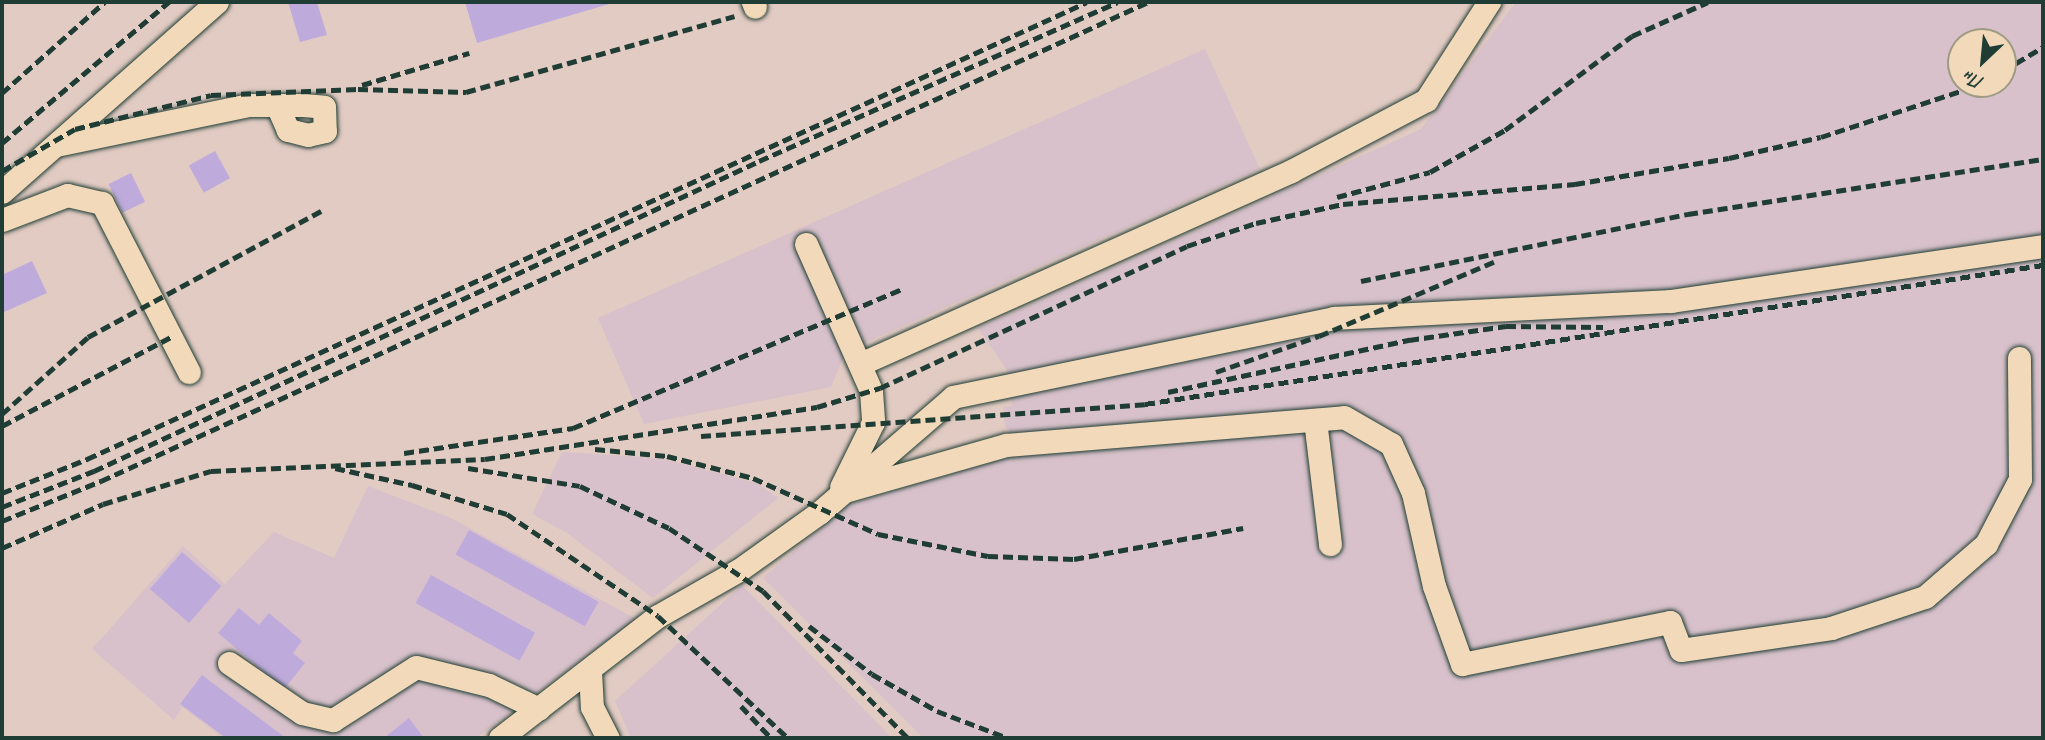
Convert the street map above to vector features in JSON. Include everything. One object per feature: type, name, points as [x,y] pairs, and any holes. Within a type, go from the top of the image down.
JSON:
[{"type":"street","points":[[2,192],[217,2]]},
{"type":"street","points":[[860,364],[1291,171],[1426,100],[1489,2]]},
{"type":"street","points":[[56,145],[173,117],[277,105]]},
{"type":"street","points":[[2,220],[67,195],[102,203],[189,372]]},
{"type":"street","points":[[806,244],[872,391],[873,422],[838,493]]},
{"type":"street","points":[[500,738],[658,616],[739,570],[838,493],[953,397],[1055,372],[1345,316],[1671,301],[2043,246]]},
{"type":"street","points":[[838,493],[1006,445],[1344,417],[1391,444],[1413,493],[1434,586],[1462,664],[1670,622],[1681,650],[1831,628],[1925,597],[1986,544],[2020,479],[2019,358]]},
{"type":"street","points":[[1315,420],[1330,544]]},
{"type":"street","points":[[229,663],[302,713],[333,720],[415,667],[489,685],[539,709]]},
{"type":"street","points":[[590,671],[592,707],[608,738]]},
{"type":"shaded area","points":[[1516,2],[2043,2],[2043,738],[923,738],[763,578],[848,504],[1028,452],[1005,426],[1003,407],[1012,406],[1007,370],[978,328],[1421,129]]},
{"type":"shaded area","points":[[1205,49],[1260,169],[846,351],[831,387],[644,424],[598,318]]},
{"type":"shaded area","points":[[562,452],[659,458],[757,483],[778,498],[653,598],[567,533],[532,514]]},
{"type":"shaded area","points":[[368,486],[451,518],[636,619],[476,738],[223,738],[182,707],[174,720],[92,649],[183,546],[225,584],[274,532],[334,558]]},
{"type":"shaded area","points":[[742,585],[892,738],[631,738],[615,701]]},
{"type":"building","points":[[288,2],[317,2],[327,35],[300,42]]},
{"type":"building","points":[[465,2],[616,2],[477,43]]},
{"type":"building","points":[[215,151],[230,178],[204,193],[189,166]]},
{"type":"building","points":[[131,173],[145,202],[123,213],[109,184]]},
{"type":"building","points":[[32,261],[47,293],[2,313],[2,275]]},
{"type":"building","points":[[469,530],[598,602],[585,626],[455,554]]},
{"type":"building","points":[[182,552],[221,586],[189,623],[150,589]]},
{"type":"building","points":[[431,575],[535,633],[520,661],[415,603]]},
{"type":"building","points":[[239,608],[259,625],[269,613],[302,641],[293,653],[305,663],[284,689],[218,633]]},
{"type":"building","points":[[202,675],[286,738],[226,738],[180,704]]},
{"type":"building","points":[[409,718],[424,738],[384,738]]},
{"type":"railway","points":[[2,93],[105,2]]},
{"type":"railway","points":[[2,143],[169,2]]},
{"type":"railway","points":[[2,493],[87,459],[1087,2]]},
{"type":"railway","points":[[2,507],[94,471],[759,161],[1117,2]]},
{"type":"railway","points":[[2,521],[101,481],[1148,2]]},
{"type":"railway","points":[[1337,197],[1430,172],[1505,130],[1632,36],[1708,2]]},
{"type":"railway","points":[[2,171],[75,129],[211,95],[358,89],[466,92],[734,16]]},
{"type":"railway","points":[[2017,63],[2043,47]]},
{"type":"railway","points":[[362,85],[469,53]]},
{"type":"railway","points":[[2,548],[103,504],[211,471],[485,459],[817,407],[880,388],[1187,246],[1256,223],[1343,204],[1575,184],[1729,158],[1821,137],[1947,96]]},
{"type":"railway","points":[[1361,281],[1688,214],[2043,159]]},
{"type":"railway","points":[[2,414],[88,337],[323,210]]},
{"type":"railway","points":[[1216,372],[1319,336],[1496,261]]},
{"type":"railway","points":[[701,436],[1145,404],[2043,265]]},
{"type":"railway","points":[[404,453],[573,428],[904,288]]},
{"type":"railway","points":[[1168,392],[1409,340],[1506,326],[1603,327]]},
{"type":"railway","points":[[2,426],[171,337]]},
{"type":"railway","points":[[595,449],[667,456],[753,478],[878,534],[988,556],[1074,559],[1243,528]]},
{"type":"railway","points":[[335,468],[412,485],[507,514],[658,616],[788,738]]},
{"type":"railway","points":[[468,468],[580,486],[669,528],[763,591],[908,738]]},
{"type":"railway","points":[[809,626],[872,674],[937,711],[1008,738]]},
{"type":"railway","points":[[741,706],[771,738]]}]
